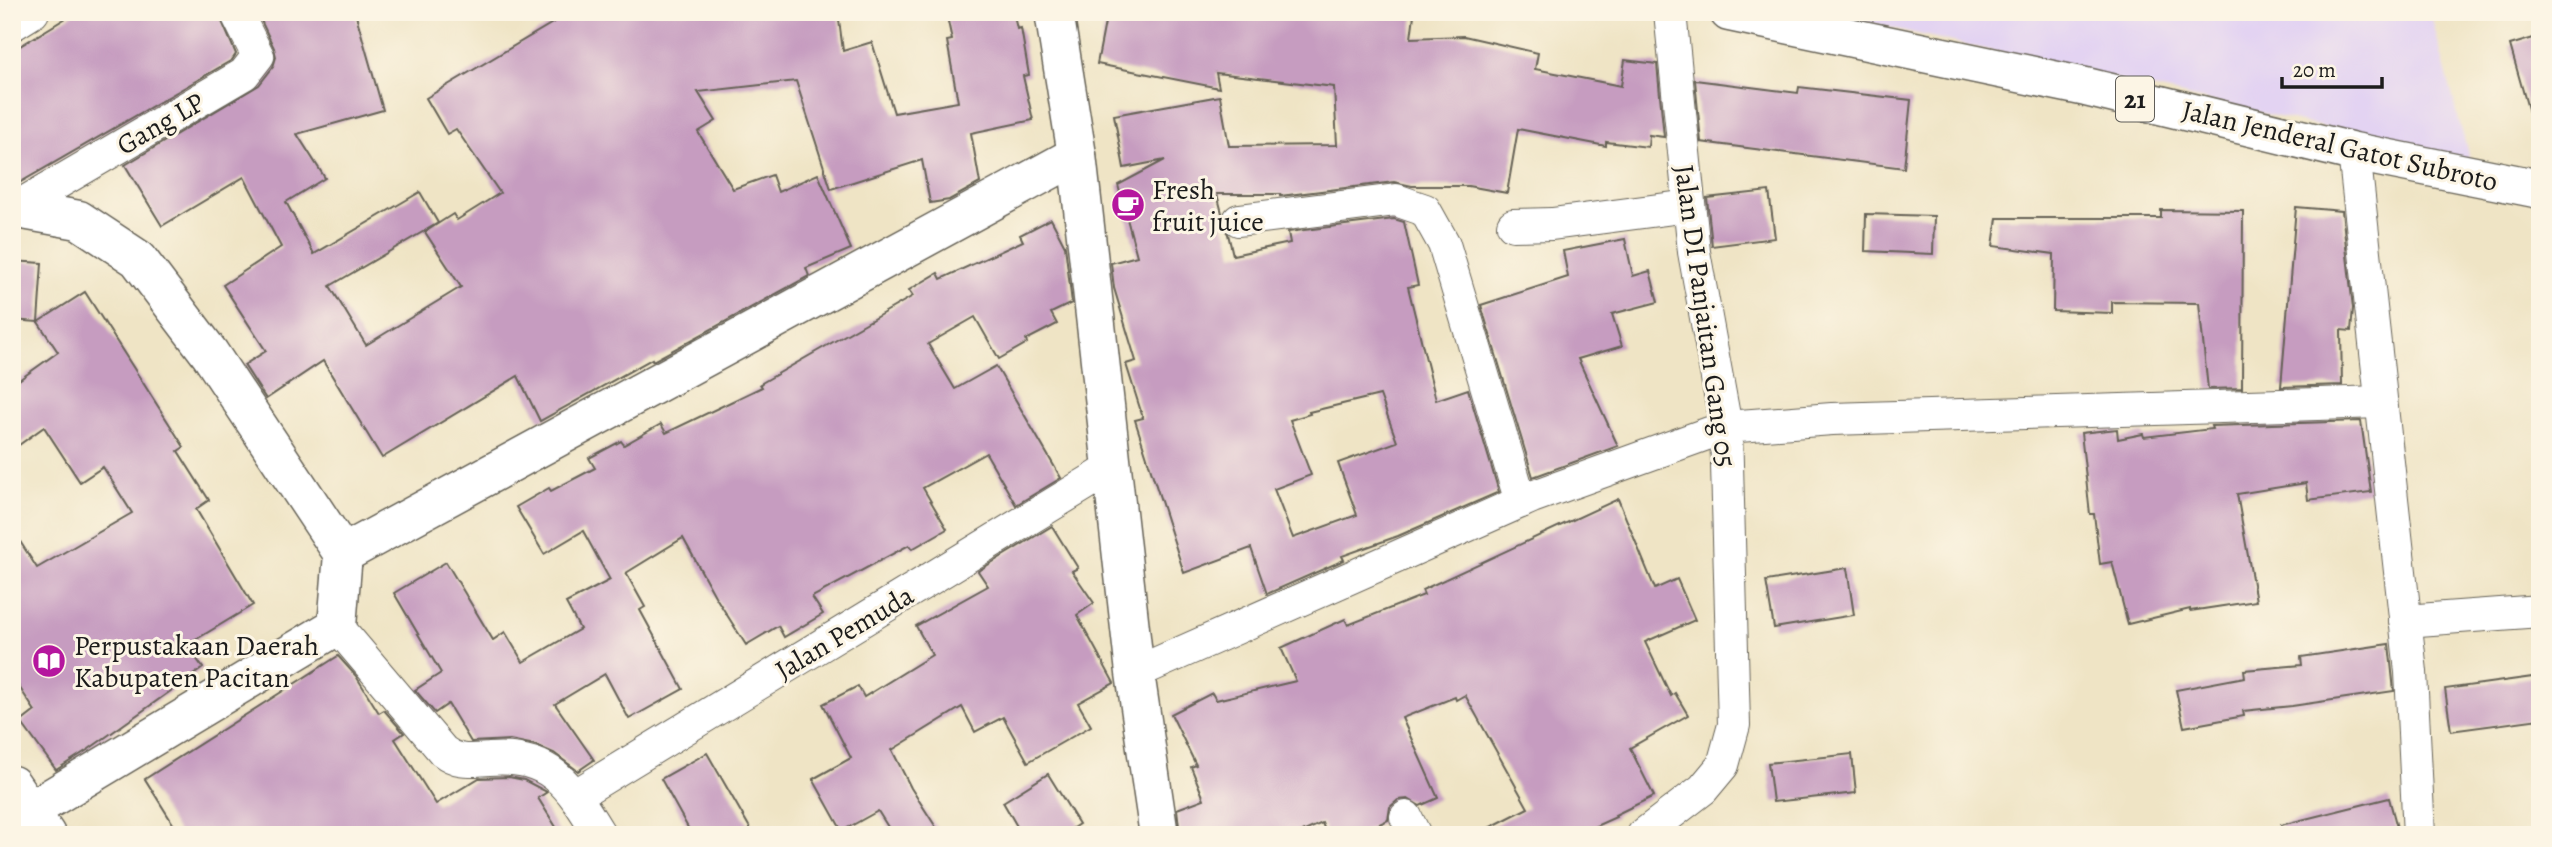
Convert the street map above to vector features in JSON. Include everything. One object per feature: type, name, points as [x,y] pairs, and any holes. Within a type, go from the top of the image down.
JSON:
[{"type":"main road","points":[[1055,12],[1077,155],[1135,673],[1156,833]]},
{"type":"main road","name":"Jalan Jenderal Gatot Subroto","points":[[1729,12],[2086,87],[2354,152],[2540,189]]},
{"type":"main road","points":[[343,554],[1077,155]]},
{"type":"main road","points":[[14,208],[79,220],[138,259],[210,354],[343,554],[337,626],[30,810]]},
{"type":"street","points":[[12,25],[33,12]]},
{"type":"street","name":"Gang LP","points":[[14,208],[244,74],[258,56],[236,12]]},
{"type":"street","name":"Jalan DI Panjaitan Gang 05","points":[[1643,835],[1703,789],[1723,765],[1734,725],[1726,427],[1694,252],[1670,12]]},
{"type":"street","points":[[2354,152],[2411,672],[2419,835]]},
{"type":"street","points":[[1239,220],[1396,200],[1425,210],[1444,243],[1521,502]]},
{"type":"street","points":[[1513,225],[1552,224],[1689,206]]},
{"type":"street","points":[[1135,673],[1521,502],[1726,427],[1832,419],[2381,402]]},
{"type":"street","name":"Jalan Pemuda","points":[[576,795],[1112,468]]},
{"type":"street","points":[[2406,621],[2540,611]]},
{"type":"street","points":[[337,626],[450,757],[460,761],[505,757],[536,762],[549,769],[576,795],[600,835]]},
{"type":"shaded area","points":[[1823,12],[2430,12],[2470,161]]},
{"type":"building","points":[[76,12],[218,12],[236,54],[232,60],[12,187],[12,51]]},
{"type":"building","points":[[257,12],[355,12],[383,110],[297,134],[325,178],[286,202],[314,254],[420,192],[438,223],[330,286],[366,345],[461,287],[425,232],[453,214],[457,220],[500,193],[456,129],[447,134],[426,98],[571,12],[838,12],[843,51],[872,42],[894,113],[958,102],[947,41],[952,40],[946,12],[1013,12],[1017,29],[1021,28],[1029,75],[1023,76],[1033,120],[971,133],[980,183],[949,200],[930,203],[922,160],[831,189],[796,81],[698,92],[716,121],[698,132],[733,189],[772,175],[778,192],[818,174],[851,249],[806,268],[809,276],[540,421],[518,376],[382,458],[323,361],[266,399],[244,365],[266,351],[223,285],[281,247],[244,177],[162,226],[125,165],[259,85],[273,67],[276,57]]},
{"type":"building","points":[[1107,12],[1393,12],[1414,15],[1411,38],[1464,36],[1538,53],[1535,69],[1621,86],[1625,60],[1657,64],[1664,137],[1649,135],[1648,147],[1606,142],[1606,146],[1518,129],[1507,193],[1468,186],[1412,186],[1394,182],[1280,196],[1217,194],[1222,213],[1221,223],[1228,234],[1233,255],[1290,243],[1288,232],[1394,219],[1404,222],[1418,285],[1408,287],[1436,400],[1468,389],[1499,492],[1398,536],[1342,556],[1344,560],[1267,594],[1251,548],[1184,573],[1135,420],[1143,418],[1126,364],[1136,361],[1114,288],[1111,263],[1137,256],[1118,185],[1165,160],[1124,168],[1114,115],[1220,96],[1229,146],[1337,145],[1334,87],[1216,73],[1219,88],[1097,64]],"holes":[[[1380,395],[1397,442],[1338,463],[1357,515],[1293,538],[1274,489],[1311,475],[1290,420],[1310,414],[1309,412]]]},
{"type":"building","points":[[2540,36],[2540,122],[2532,123],[2510,45]]},
{"type":"building","points":[[1695,80],[1798,93],[1799,87],[1911,100],[1904,168],[1701,142]]},
{"type":"building","points":[[1769,191],[1775,238],[1712,246],[1707,198]]},
{"type":"building","points":[[2296,207],[2342,211],[2353,308],[2351,331],[2341,330],[2342,385],[2281,387]]},
{"type":"building","points":[[2161,210],[2243,211],[2242,388],[2208,389],[2199,303],[2112,302],[2112,313],[2053,311],[2054,254],[1993,246],[1997,218],[2161,218]]},
{"type":"building","points":[[1866,214],[1934,216],[1933,254],[1865,251]]},
{"type":"building","points":[[1051,219],[1065,246],[1072,303],[1051,313],[1057,324],[1026,340],[1027,343],[999,359],[975,317],[928,344],[955,389],[996,366],[1061,478],[1016,505],[986,453],[923,488],[947,529],[912,549],[909,545],[812,597],[823,614],[784,637],[778,626],[746,645],[683,538],[626,573],[645,607],[640,610],[683,689],[629,719],[605,674],[555,704],[594,760],[578,771],[554,753],[535,745],[510,740],[471,742],[448,704],[435,713],[415,690],[441,673],[394,593],[446,562],[493,640],[505,632],[523,662],[580,629],[566,603],[610,580],[583,531],[544,554],[516,507],[549,488],[551,491],[595,468],[589,458],[621,441],[624,445],[661,424],[666,433],[762,387],[760,384],[913,296],[909,290],[938,273],[941,279],[1023,241],[1020,235]]},
{"type":"building","points":[[1625,239],[1633,276],[1650,271],[1658,302],[1612,314],[1622,346],[1578,359],[1618,446],[1533,477],[1481,305],[1568,277],[1563,251]]},
{"type":"building","points":[[12,261],[42,263],[38,322],[12,320]]},
{"type":"building","points":[[85,292],[184,447],[178,451],[209,500],[196,509],[253,605],[187,645],[203,668],[56,770],[21,722],[35,711],[12,676],[12,529],[37,568],[132,513],[103,467],[80,482],[44,427],[12,450],[12,385],[58,352],[38,322]]},
{"type":"building","points":[[2361,421],[2371,492],[2308,500],[2306,483],[2237,494],[2256,601],[2190,609],[2128,624],[2112,562],[2100,564],[2094,514],[2090,514],[2081,433],[2117,429],[2118,439],[2143,434],[2144,437],[2212,429],[2211,426]]},
{"type":"building","points":[[1618,499],[1655,589],[1677,579],[1695,620],[1645,642],[1671,696],[1675,693],[1688,715],[1630,748],[1654,796],[1576,835],[1475,835],[1528,808],[1465,695],[1402,718],[1438,798],[1420,806],[1408,799],[1398,800],[1390,807],[1388,820],[1356,835],[1327,835],[1322,823],[1296,835],[1180,835],[1177,809],[1204,799],[1191,767],[1196,765],[1171,714],[1212,693],[1216,700],[1296,681],[1281,648],[1345,619],[1348,625],[1424,595],[1422,590]]},
{"type":"building","points":[[1052,526],[1078,568],[1072,571],[1094,603],[1077,615],[1114,683],[1078,703],[1091,726],[1028,762],[1003,717],[975,732],[962,707],[892,750],[911,788],[941,835],[893,835],[878,811],[842,831],[813,779],[851,758],[823,704],[858,686],[864,697],[932,655],[916,626],[988,586],[978,571]]},
{"type":"building","points":[[1847,568],[1854,615],[1774,628],[1766,581]]},
{"type":"building","points":[[2389,644],[2394,691],[2243,711],[2244,716],[2184,727],[2176,690],[2245,677],[2244,670],[2302,665],[2301,657]]},
{"type":"building","points":[[338,656],[356,676],[379,713],[384,710],[404,733],[395,739],[436,804],[479,778],[509,777],[524,780],[547,792],[538,798],[561,835],[180,835],[145,779]]},
{"type":"building","points":[[2540,676],[2540,719],[2451,731],[2445,689]]},
{"type":"building","points":[[707,753],[754,835],[692,835],[661,779]]},
{"type":"building","points":[[1852,754],[1856,793],[1773,802],[1768,763]]},
{"type":"building","points":[[1048,774],[1079,824],[1062,835],[1022,835],[1003,802]]},
{"type":"building","points":[[2389,798],[2399,835],[2282,835],[2281,825]]},
{"type":"place","name":"Fresh fruit juice","points":[[1128,205]]},
{"type":"place","name":"Perpustakaan Daerah Kabupaten Pacitan","points":[[49,661]]}]
